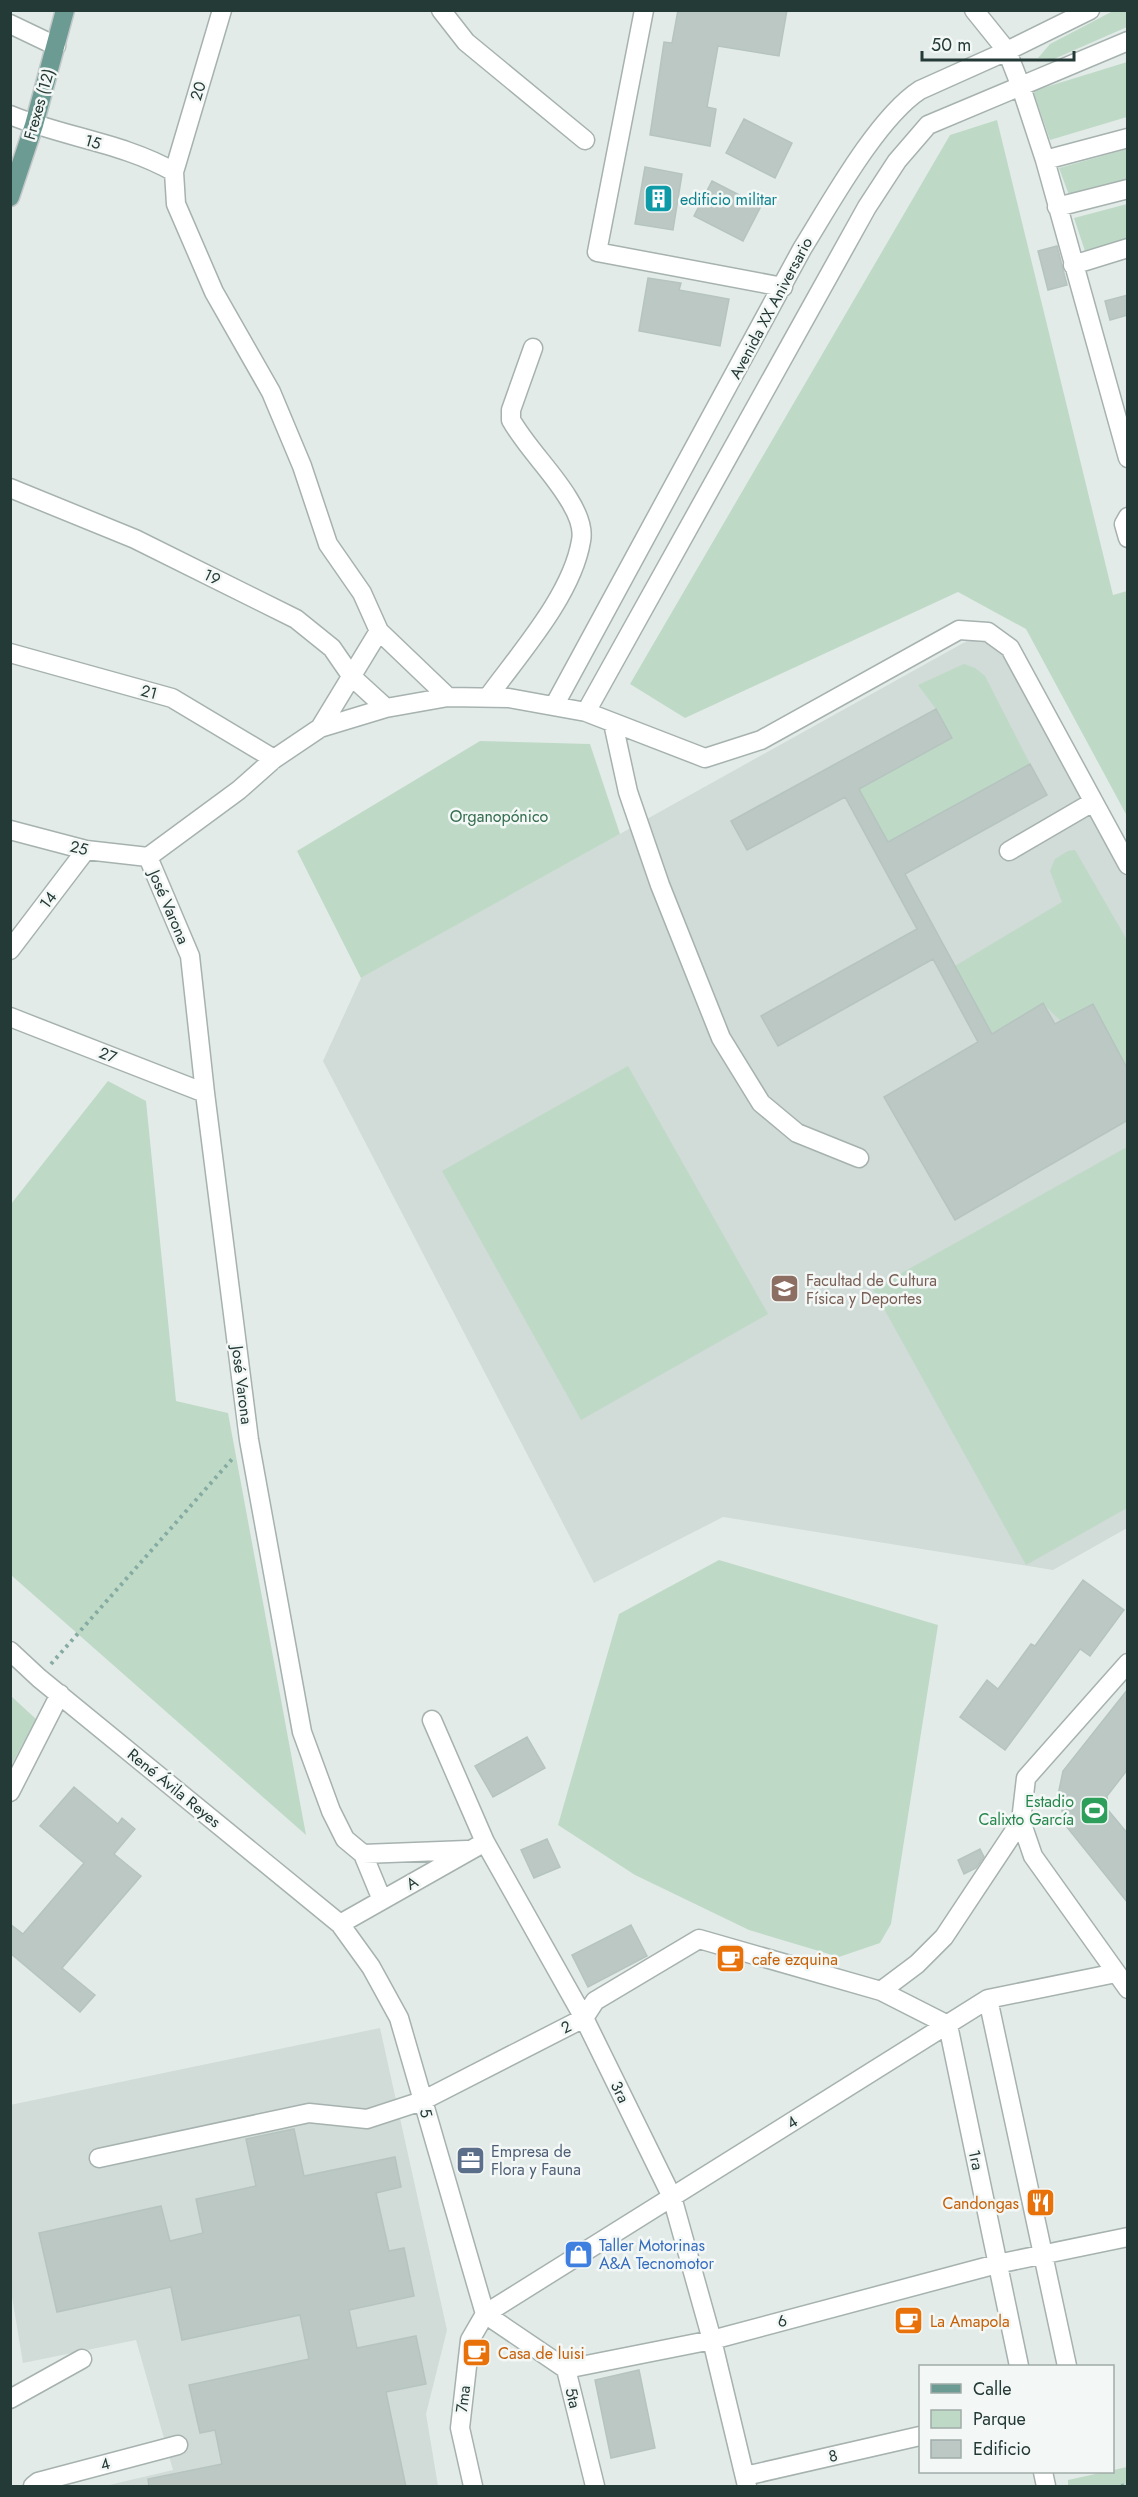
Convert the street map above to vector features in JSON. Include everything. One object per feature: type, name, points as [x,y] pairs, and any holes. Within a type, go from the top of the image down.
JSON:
[{"type":"main road","name":"Frexes (12)","points":[[10,197],[34,125],[65,10]]},
{"type":"street","name":"20","points":[[174,172],[222,10]]},
{"type":"street","points":[[441,10],[466,42],[585,140]]},
{"type":"street","points":[[644,10],[597,252],[783,287]]},
{"type":"street","points":[[974,10],[1007,51],[1021,87],[1045,160],[1128,458]]},
{"type":"street","name":"Avenida XX Aniversario","points":[[554,706],[802,249],[844,181],[882,128],[907,98],[920,90],[1090,10]]},
{"type":"street","points":[[10,24],[56,46]]},
{"type":"street","name":"Avenida XX Aniversario","points":[[586,712],[867,207],[897,161],[928,125],[1128,41]]},
{"type":"street","name":"15","points":[[10,116],[154,160],[174,172]]},
{"type":"street","points":[[1045,160],[1128,138]]},
{"type":"street","points":[[174,172],[176,204],[213,292],[271,392],[302,466],[328,544],[362,593],[379,631],[448,697]]},
{"type":"street","points":[[1057,207],[1128,189]]},
{"type":"street","points":[[1073,265],[1128,248]]},
{"type":"street","points":[[488,697],[548,614],[568,579],[582,539],[580,521],[568,498],[512,420],[511,410],[533,348]]},
{"type":"street","name":"19","points":[[10,488],[135,539],[296,619],[332,648],[352,677],[386,708]]},
{"type":"street","points":[[1128,517],[1124,524],[1128,538]]},
{"type":"street","points":[[148,857],[239,790],[274,759],[320,728],[386,708],[448,697],[509,698],[586,712],[705,758],[761,740],[959,630],[988,632],[1010,648],[1128,866]]},
{"type":"street","points":[[320,728],[379,631]]},
{"type":"street","name":"21","points":[[10,653],[172,698],[274,759]]},
{"type":"street","points":[[614,723],[628,792],[660,885],[721,1038],[761,1103],[796,1133],[859,1158]]},
{"type":"street","points":[[1009,851],[1093,802]]},
{"type":"street","name":"25","points":[[10,830],[86,850],[148,857]]},
{"type":"street","name":"14","points":[[10,950],[86,850]]},
{"type":"street","name":"José Varona","points":[[148,857],[190,956],[249,1440],[302,1732],[331,1811],[345,1839],[363,1854],[382,1900]]},
{"type":"street","name":"27","points":[[10,1017],[205,1093]]},
{"type":"street","name":"René Ávila Reyes","points":[[10,1651],[39,1678],[339,1924]]},
{"type":"street","points":[[1128,1663],[1026,1778],[1021,1821],[1033,1856],[1128,1989]]},
{"type":"street","points":[[10,1792],[60,1694]]},
{"type":"street","name":"3ra","points":[[432,1720],[478,1846],[584,2018],[672,2197],[712,2340],[746,2481]]},
{"type":"street","points":[[948,2025],[881,1991],[917,1964],[944,1937],[1021,1821]]},
{"type":"street","points":[[363,1854],[478,1846]]},
{"type":"street","name":"A","points":[[339,1924],[478,1846]]},
{"type":"street","name":"5","points":[[339,1924],[371,1967],[399,2018],[485,2314]]},
{"type":"street","name":"2","points":[[99,2158],[309,2114],[367,2119],[422,2101],[584,2018],[595,2001],[699,1939],[881,1991]]},
{"type":"street","name":"4","points":[[485,2314],[988,2000],[1116,1973]]},
{"type":"street","points":[[988,2000],[1067,2365]]},
{"type":"street","name":"1ra","points":[[948,2025],[1019,2365]]},
{"type":"street","name":"6","points":[[566,2369],[712,2340],[997,2264],[1128,2237]]},
{"type":"street","name":"5ta","points":[[485,2314],[566,2369],[595,2487]]},
{"type":"street","name":"7ma","points":[[473,2487],[460,2428],[470,2340],[485,2314]]},
{"type":"street","points":[[10,2399],[82,2360]]},
{"type":"street","name":"8","points":[[746,2481],[919,2437]]},
{"type":"street","name":"4","points":[[33,2487],[38,2482],[178,2445]]},
{"type":"path","points":[[39,1678],[249,1440]]},
{"type":"path","points":[[1121,2487],[1128,2485]]},
{"type":"shaded area","name":"Facultad de Cultura Física y Deportes","points":[[992,627],[1127,871],[1127,1528],[1053,1570],[723,1517],[594,1583],[323,1061],[361,978]]},
{"type":"shaded area","points":[[380,2028],[447,2330],[426,2414],[438,2486],[105,2486],[173,2470],[136,2340],[23,2363],[11,2291],[10,2105]]},
{"type":"green space","points":[[1113,11],[1127,11],[1127,27],[1054,59],[1038,58],[1050,44]]},
{"type":"green space","points":[[1127,62],[1127,117],[1050,140],[1033,91]]},
{"type":"green space","points":[[997,120],[1113,595],[1127,591],[1127,816],[1026,629],[958,592],[685,718],[630,684],[950,135]]},
{"type":"green space","points":[[1127,149],[1127,179],[1069,195],[1059,168]]},
{"type":"green space","points":[[1127,204],[1127,242],[1086,254],[1074,218]]},
{"type":"green space","points":[[964,664],[975,668],[985,676],[1030,764],[888,842],[859,789],[952,738],[936,709],[918,685]]},
{"type":"green space","name":"Organopónico","points":[[480,741],[590,744],[620,834],[361,978],[297,851]]},
{"type":"green space","points":[[1075,850],[1127,940],[1127,1070],[1093,1004],[1061,1021],[1043,1004],[992,1033],[955,966],[1062,902],[1050,871],[1055,859],[1068,851]]},
{"type":"green space","points":[[628,1066],[768,1314],[581,1420],[442,1171]]},
{"type":"green space","points":[[108,1081],[146,1101],[176,1401],[228,1413],[306,1835],[11,1575],[11,1204]]},
{"type":"green space","points":[[1127,1147],[1127,1508],[1026,1565],[873,1289]]},
{"type":"green space","points":[[719,1560],[938,1625],[891,1924],[880,1943],[839,1957],[749,1930],[635,1875],[558,1825],[619,1614]]},
{"type":"green space","points":[[11,1696],[36,1719],[11,1766]]},
{"type":"green space","points":[[1127,2467],[1127,2486],[1068,2486],[1068,2480],[1100,2473],[1114,2473],[1114,2470]]},
{"type":"building","points":[[678,10],[787,10],[779,56],[718,46],[707,107],[716,109],[710,146],[650,135],[664,42],[672,43]]},
{"type":"building","points":[[744,119],[792,143],[775,178],[726,153]]},
{"type":"building","name":"edificio militar","points":[[645,167],[682,174],[673,230],[635,224]]},
{"type":"building","points":[[712,181],[761,206],[743,241],[694,216]]},
{"type":"building","points":[[1057,246],[1067,285],[1048,290],[1038,251]]},
{"type":"building","points":[[648,278],[681,283],[679,290],[729,299],[720,346],[639,331]]},
{"type":"building","points":[[1128,295],[1128,315],[1110,320],[1105,301]]},
{"type":"building","points":[[936,709],[952,738],[859,789],[888,842],[1030,764],[1047,795],[905,874],[992,1034],[1043,1003],[1055,1024],[1093,1004],[1128,1070],[1128,1120],[955,1220],[884,1097],[978,1042],[933,959],[778,1046],[761,1016],[917,929],[845,797],[747,850],[731,821]]},
{"type":"building","points":[[1083,1580],[1124,1610],[1090,1656],[1080,1649],[1005,1750],[960,1717],[987,1680],[998,1689],[1031,1644],[1035,1646]]},
{"type":"building","name":"Estadio Calixto García","points":[[1128,1689],[1128,1769],[1107,1796],[1108,1810],[1128,1834],[1128,1903],[1066,1826],[1058,1795],[1063,1771]]},
{"type":"building","points":[[527,1737],[545,1768],[493,1797],[475,1766]]},
{"type":"building","points":[[74,1787],[118,1824],[122,1818],[135,1829],[114,1854],[141,1876],[62,1968],[95,1995],[80,2012],[10,1953],[10,1924],[23,1934],[84,1863],[40,1826]]},
{"type":"building","points":[[547,1839],[560,1867],[534,1878],[521,1850]]},
{"type":"building","points":[[980,1849],[984,1857],[976,1868],[964,1874],[958,1860]]},
{"type":"building","points":[[631,1925],[647,1956],[588,1987],[572,1955]]},
{"type":"building","points":[[294,2129],[304,2176],[395,2157],[401,2187],[376,2193],[389,2251],[404,2248],[414,2296],[349,2310],[357,2348],[416,2336],[426,2384],[386,2392],[406,2487],[149,2487],[148,2479],[222,2464],[215,2430],[200,2433],[189,2385],[309,2359],[300,2315],[182,2340],[171,2287],[57,2312],[39,2233],[161,2206],[170,2241],[203,2233],[196,2199],[256,2186],[246,2139]]},
{"type":"building","points":[[639,2370],[655,2448],[611,2458],[595,2380]]},
{"type":"place","name":"edificio militar","points":[[659,199]]},
{"type":"place","name":"Facultad de Cultura Física y Deportes","points":[[785,1289]]},
{"type":"place","name":"Estadio Calixto García","points":[[1095,1810]]},
{"type":"place","name":"cafe ezquina","points":[[731,1959]]},
{"type":"place","name":"Empresa de Flora y Fauna","points":[[470,2160]]},
{"type":"place","name":"Candongas","points":[[1040,2203]]},
{"type":"place","name":"Taller Motorinas A&A Tecnomotor","points":[[578,2254]]},
{"type":"place","name":"La Amapola","points":[[909,2321]]},
{"type":"place","name":"Casa de luisi","points":[[477,2353]]}]
